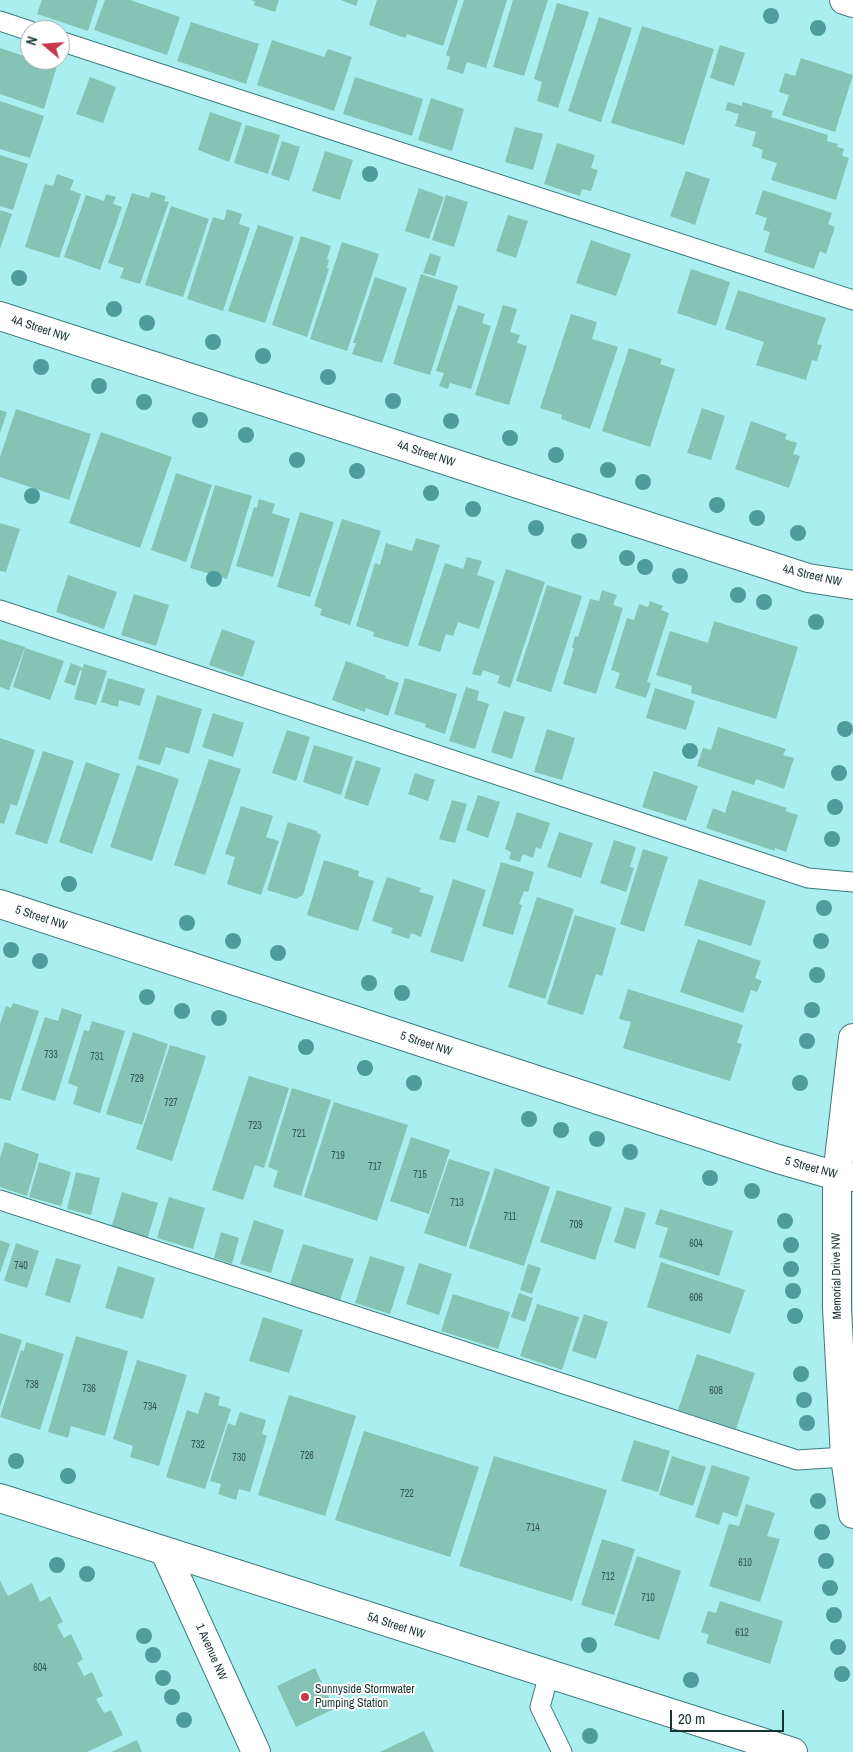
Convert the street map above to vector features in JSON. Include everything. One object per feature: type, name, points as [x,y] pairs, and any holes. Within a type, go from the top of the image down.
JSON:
[{"type":"street","points":[[844,0],[853,3]]},
{"type":"street","name":"4A Street NW","points":[[0,316],[808,578],[853,585]]},
{"type":"street","name":"5 Street NW","points":[[0,904],[749,1150],[845,1177]]},
{"type":"street","name":"Memorial Drive NW","points":[[853,1038],[837,1308],[845,1457],[853,1514]]},
{"type":"street","name":"5A Street NW","points":[[0,1498],[793,1752]]},
{"type":"street","name":"1 Avenue NW","points":[[165,1552],[256,1752]]},
{"type":"lane","points":[[0,22],[20,28]]},
{"type":"lane","points":[[70,44],[853,300]]},
{"type":"lane","points":[[0,610],[808,878],[853,882]]},
{"type":"lane","points":[[0,1200],[797,1460],[845,1457]]},
{"type":"lane","points":[[549,1674],[540,1707],[562,1752]]},
{"type":"building","points":[[42,0],[98,0],[88,31],[70,25],[70,20],[55,20],[37,14]]},
{"type":"building","points":[[105,0],[130,0],[180,17],[167,55],[94,30]]},
{"type":"building","points":[[251,0],[279,0],[275,12],[254,5],[255,2]]},
{"type":"building","points":[[341,0],[358,0],[356,6]]},
{"type":"building","points":[[377,0],[458,0],[443,46],[407,34],[405,38],[369,25]]},
{"type":"building","points":[[464,0],[507,0],[486,68],[467,62],[463,74],[447,69],[450,57],[446,55]]},
{"type":"building","points":[[513,0],[548,0],[524,76],[493,67]]},
{"type":"building","points":[[557,3],[589,12],[558,108],[537,101],[542,82],[534,79]]},
{"type":"building","points":[[599,17],[632,28],[601,122],[568,111]]},
{"type":"building","points":[[191,22],[259,44],[246,84],[177,61]]},
{"type":"building","points":[[642,26],[714,49],[684,145],[611,123]]},
{"type":"building","points":[[272,40],[324,57],[328,49],[352,57],[334,111],[257,85]]},
{"type":"building","points":[[720,45],[745,53],[734,86],[710,78]]},
{"type":"building","points":[[0,48],[20,55],[20,70],[56,70],[44,109],[0,94]]},
{"type":"building","points":[[801,58],[853,75],[835,132],[782,115],[789,95],[779,92],[785,73],[795,76]]},
{"type":"building","points":[[90,77],[116,87],[103,123],[76,114]]},
{"type":"building","points":[[355,77],[423,99],[412,136],[343,114]]},
{"type":"building","points":[[431,98],[464,109],[452,151],[418,140]]},
{"type":"building","points":[[0,101],[44,116],[30,158],[0,149]]},
{"type":"building","points":[[728,102],[742,106],[743,102],[773,111],[771,117],[828,135],[827,141],[838,144],[837,147],[844,149],[842,156],[849,158],[836,200],[771,180],[777,163],[761,158],[763,150],[752,146],[756,132],[735,126],[739,114],[725,110]]},
{"type":"building","points":[[210,112],[242,123],[229,162],[198,150]]},
{"type":"building","points":[[246,125],[280,135],[268,174],[234,163]]},
{"type":"building","points":[[515,127],[543,134],[533,170],[505,162]]},
{"type":"building","points":[[282,141],[300,147],[289,181],[271,175]]},
{"type":"building","points":[[557,143],[595,155],[591,168],[598,170],[591,191],[582,189],[580,196],[544,184]]},
{"type":"building","points":[[325,151],[353,160],[340,200],[312,191]]},
{"type":"building","points":[[0,155],[28,164],[13,210],[0,206]]},
{"type":"building","points":[[686,171],[710,179],[695,225],[670,216]]},
{"type":"building","points":[[57,174],[74,180],[70,190],[81,194],[59,258],[25,247],[45,184],[53,186]]},
{"type":"building","points":[[419,188],[444,197],[429,239],[405,231]]},
{"type":"building","points":[[763,190],[832,213],[828,224],[835,227],[826,254],[820,251],[814,269],[764,252],[770,232],[763,230],[767,218],[755,214]]},
{"type":"building","points":[[151,192],[166,196],[164,201],[169,202],[140,284],[120,278],[124,268],[108,263],[132,193],[149,198]]},
{"type":"building","points":[[106,194],[116,197],[113,204],[122,207],[100,270],[64,257],[86,195],[104,201]]},
{"type":"building","points":[[446,195],[468,202],[454,247],[432,240]]},
{"type":"building","points":[[171,206],[209,219],[183,297],[145,285]]},
{"type":"building","points":[[227,209],[242,214],[239,224],[250,228],[223,311],[187,299],[213,217],[224,220]]},
{"type":"building","points":[[0,210],[12,214],[0,249]]},
{"type":"building","points":[[508,215],[528,221],[516,258],[496,251]]},
{"type":"building","points":[[258,225],[294,237],[265,323],[228,311]]},
{"type":"building","points":[[301,236],[331,246],[327,259],[329,260],[327,268],[329,269],[307,337],[272,325]]},
{"type":"building","points":[[591,240],[631,254],[616,296],[576,283]]},
{"type":"building","points":[[342,242],[379,254],[347,351],[310,339]]},
{"type":"building","points":[[430,253],[441,257],[435,276],[423,273]]},
{"type":"building","points":[[691,269],[730,282],[716,326],[677,313]]},
{"type":"building","points":[[421,274],[458,286],[430,375],[393,364]]},
{"type":"building","points":[[375,277],[407,288],[382,363],[352,354],[356,343],[353,343]]},
{"type":"building","points":[[738,290],[826,318],[817,344],[822,345],[817,361],[812,360],[806,380],[756,365],[764,342],[725,329]]},
{"type":"building","points":[[458,305],[485,314],[482,323],[491,326],[471,389],[450,383],[448,389],[439,386],[444,373],[436,371]]},
{"type":"building","points":[[503,305],[517,309],[510,332],[520,335],[517,343],[527,346],[509,405],[475,395]]},
{"type":"building","points":[[571,314],[597,322],[592,339],[618,347],[590,429],[561,419],[562,415],[540,408]]},
{"type":"building","points":[[629,348],[662,359],[660,364],[675,369],[650,447],[602,431]]},
{"type":"building","points":[[702,408],[725,416],[711,460],[687,453]]},
{"type":"building","points":[[16,409],[91,434],[69,500],[0,477],[0,457]]},
{"type":"building","points":[[0,410],[7,412],[0,433]]},
{"type":"building","points":[[751,421],[787,434],[785,439],[797,443],[793,454],[800,456],[789,488],[735,469]]},
{"type":"building","points":[[101,432],[172,457],[140,548],[69,523]]},
{"type":"building","points":[[176,473],[212,485],[186,562],[151,550]]},
{"type":"building","points":[[215,485],[252,496],[227,579],[190,568]]},
{"type":"building","points":[[259,499],[275,504],[272,513],[290,519],[273,577],[236,566],[254,507],[257,508]]},
{"type":"building","points":[[300,512],[334,522],[310,597],[277,587]]},
{"type":"building","points":[[342,519],[381,531],[350,625],[320,615],[322,609],[314,606]]},
{"type":"building","points":[[0,523],[20,529],[6,572],[0,571]]},
{"type":"building","points":[[416,538],[440,545],[408,647],[373,636],[374,632],[356,626],[375,563],[380,565],[386,543],[412,551]]},
{"type":"building","points":[[467,557],[482,561],[477,575],[495,581],[479,629],[458,622],[453,636],[446,634],[440,652],[418,645],[445,563],[463,569]]},
{"type":"building","points":[[506,569],[545,582],[510,688],[497,683],[500,676],[483,670],[481,676],[472,674]]},
{"type":"building","points":[[68,575],[117,592],[104,629],[56,612]]},
{"type":"building","points":[[547,585],[582,596],[551,692],[516,681]]},
{"type":"building","points":[[602,590],[617,595],[613,605],[623,608],[596,694],[563,684],[574,648],[572,648],[575,636],[578,637],[590,599],[599,601]]},
{"type":"building","points":[[134,594],[169,605],[156,646],[121,635]]},
{"type":"building","points":[[650,601],[663,606],[661,610],[669,613],[647,682],[651,683],[646,698],[615,688],[620,673],[611,670],[627,618],[634,620],[639,604],[648,607]]},
{"type":"building","points":[[714,621],[798,647],[776,719],[691,693],[692,686],[656,675],[670,631],[708,643]]},
{"type":"building","points":[[222,629],[255,641],[243,677],[209,665]]},
{"type":"building","points":[[0,639],[25,647],[9,690],[0,687]]},
{"type":"building","points":[[25,648],[64,661],[50,700],[13,687]]},
{"type":"building","points":[[346,661],[399,683],[388,716],[366,708],[365,712],[332,700]]},
{"type":"building","points":[[71,663],[83,668],[82,671],[80,670],[75,686],[64,682]]},
{"type":"building","points":[[84,664],[107,671],[96,705],[74,699]]},
{"type":"building","points":[[108,678],[145,689],[140,706],[119,700],[118,707],[101,702]]},
{"type":"building","points":[[405,678],[457,694],[445,734],[425,727],[426,724],[394,714]]},
{"type":"building","points":[[466,687],[479,691],[477,700],[489,704],[475,749],[449,741]]},
{"type":"building","points":[[655,688],[695,701],[686,730],[646,718]]},
{"type":"building","points":[[157,695],[202,709],[189,754],[166,747],[160,765],[138,759]]},
{"type":"building","points":[[504,711],[525,717],[512,759],[491,752]]},
{"type":"building","points":[[213,713],[244,723],[233,757],[202,747]]},
{"type":"building","points":[[718,727],[786,749],[783,755],[794,758],[784,789],[756,779],[754,785],[697,766],[703,748],[711,750]]},
{"type":"building","points":[[547,729],[575,738],[562,780],[534,772]]},
{"type":"building","points":[[287,730],[310,737],[296,781],[272,773]]},
{"type":"building","points":[[0,738],[35,750],[17,806],[11,804],[4,824],[0,823]]},
{"type":"building","points":[[314,745],[353,757],[341,795],[303,782]]},
{"type":"building","points":[[43,751],[74,761],[47,844],[15,834]]},
{"type":"building","points":[[209,759],[241,769],[205,875],[174,865]]},
{"type":"building","points":[[356,760],[381,768],[368,806],[344,798]]},
{"type":"building","points":[[86,762],[120,774],[92,854],[59,842]]},
{"type":"building","points":[[137,765],[179,779],[152,861],[110,847]]},
{"type":"building","points":[[654,771],[698,786],[686,821],[642,807]]},
{"type":"building","points":[[415,773],[435,780],[428,801],[408,794]]},
{"type":"building","points":[[732,790],[787,808],[785,811],[798,815],[786,852],[775,848],[775,851],[706,828],[713,808],[725,813]]},
{"type":"building","points":[[478,795],[500,802],[488,838],[466,830]]},
{"type":"building","points":[[452,800],[467,804],[455,843],[439,839]]},
{"type":"building","points":[[241,806],[273,816],[266,837],[279,841],[261,895],[227,884],[235,857],[225,854]]},
{"type":"building","points":[[517,812],[550,823],[541,849],[536,847],[533,858],[523,854],[520,862],[509,859],[511,852],[505,849]]},
{"type":"building","points":[[288,822],[317,831],[321,835],[303,895],[296,899],[267,890]]},
{"type":"building","points":[[559,832],[593,843],[581,878],[547,867]]},
{"type":"building","points":[[614,840],[636,847],[630,867],[634,868],[626,892],[600,883]]},
{"type":"building","points":[[643,849],[668,857],[644,932],[620,924]]},
{"type":"building","points":[[324,860],[359,871],[358,876],[374,881],[358,931],[307,915]]},
{"type":"building","points":[[501,862],[534,872],[528,892],[524,891],[519,904],[522,905],[513,935],[482,926]]},
{"type":"building","points":[[387,877],[421,888],[419,892],[434,896],[421,937],[411,933],[409,939],[391,933],[393,928],[372,921]]},
{"type":"building","points":[[453,879],[486,890],[463,962],[430,952]]},
{"type":"building","points":[[699,879],[766,901],[751,946],[684,925]]},
{"type":"building","points":[[537,897],[574,909],[545,999],[508,987]]},
{"type":"building","points":[[575,915],[616,928],[602,976],[596,974],[583,1015],[547,1004]]},
{"type":"building","points":[[698,939],[761,961],[755,978],[762,981],[757,992],[751,990],[743,1013],[680,992]]},
{"type":"building","points":[[628,989],[743,1025],[737,1043],[742,1044],[730,1081],[623,1048],[631,1022],[619,1019]]},
{"type":"building","points":[[13,1003],[39,1011],[10,1101],[0,1098],[0,1024],[6,1006],[11,1008]]},
{"type":"building","points":[[62,1008],[82,1015],[55,1101],[21,1090],[45,1017],[58,1021]]},
{"type":"building","points":[[92,1021],[125,1031],[100,1113],[73,1104],[78,1087],[68,1083],[84,1030],[89,1031]]},
{"type":"building","points":[[133,1032],[168,1044],[142,1125],[106,1114]]},
{"type":"building","points":[[170,1045],[206,1056],[172,1161],[136,1149]]},
{"type":"building","points":[[249,1076],[289,1088],[264,1168],[255,1165],[243,1200],[212,1190]]},
{"type":"building","points":[[292,1088],[331,1100],[301,1196],[273,1187],[278,1171],[268,1167]]},
{"type":"building","points":[[334,1102],[408,1125],[377,1221],[304,1197]]},
{"type":"building","points":[[411,1137],[450,1150],[429,1214],[390,1201]]},
{"type":"building","points":[[5,1142],[39,1154],[27,1196],[0,1187],[0,1158]]},
{"type":"building","points":[[449,1159],[490,1172],[466,1247],[424,1233]]},
{"type":"building","points":[[39,1162],[71,1172],[61,1206],[29,1197]]},
{"type":"building","points":[[495,1168],[550,1187],[524,1266],[469,1248]]},
{"type":"building","points":[[76,1172],[100,1178],[91,1215],[67,1209]]},
{"type":"building","points":[[557,1190],[612,1207],[595,1260],[540,1242]]},
{"type":"building","points":[[122,1192],[158,1203],[147,1240],[111,1229]]},
{"type":"building","points":[[169,1197],[205,1208],[193,1249],[157,1238]]},
{"type":"building","points":[[625,1207],[646,1213],[635,1249],[614,1242]]},
{"type":"building","points":[[660,1209],[733,1231],[719,1276],[659,1257],[668,1228],[655,1224]]},
{"type":"building","points":[[254,1220],[284,1230],[271,1273],[240,1264]]},
{"type":"building","points":[[221,1232],[239,1238],[232,1264],[214,1258]]},
{"type":"building","points":[[0,1240],[10,1244],[0,1273]]},
{"type":"building","points":[[16,1243],[39,1251],[27,1288],[4,1281]]},
{"type":"building","points":[[303,1244],[354,1259],[340,1300],[290,1284]]},
{"type":"building","points":[[370,1256],[405,1267],[390,1314],[355,1303]]},
{"type":"building","points":[[56,1258],[81,1265],[70,1303],[45,1295]]},
{"type":"building","points":[[661,1262],[745,1290],[730,1334],[647,1307]]},
{"type":"building","points":[[419,1263],[452,1274],[439,1315],[406,1304]]},
{"type":"building","points":[[528,1264],[541,1268],[532,1294],[520,1290]]},
{"type":"building","points":[[118,1266],[155,1278],[143,1319],[105,1308]]},
{"type":"building","points":[[519,1293],[533,1298],[525,1322],[511,1317]]},
{"type":"building","points":[[453,1294],[510,1312],[498,1349],[441,1331]]},
{"type":"building","points":[[537,1304],[579,1317],[562,1370],[520,1356]]},
{"type":"building","points":[[584,1314],[608,1322],[596,1359],[572,1351]]},
{"type":"building","points":[[263,1317],[303,1330],[289,1373],[249,1361]]},
{"type":"building","points":[[0,1333],[22,1340],[0,1407]]},
{"type":"building","points":[[76,1336],[128,1351],[105,1436],[71,1426],[68,1438],[48,1432]]},
{"type":"building","points":[[26,1342],[64,1354],[40,1430],[0,1417],[21,1350],[24,1351]]},
{"type":"building","points":[[697,1354],[755,1373],[736,1429],[678,1410]]},
{"type":"building","points":[[137,1360],[187,1375],[159,1466],[130,1457],[133,1446],[113,1439]]},
{"type":"building","points":[[205,1392],[220,1397],[218,1405],[231,1409],[205,1489],[166,1477],[187,1410],[198,1414]]},
{"type":"building","points":[[289,1395],[356,1416],[325,1516],[258,1495]]},
{"type":"building","points":[[240,1412],[266,1420],[262,1434],[267,1436],[250,1492],[239,1489],[236,1500],[218,1494],[221,1484],[210,1481],[228,1423],[235,1426]]},
{"type":"building","points":[[364,1431],[479,1467],[450,1557],[335,1520]]},
{"type":"building","points":[[634,1440],[670,1451],[658,1492],[621,1481]]},
{"type":"building","points":[[494,1456],[607,1490],[572,1601],[459,1566]]},
{"type":"building","points":[[672,1456],[706,1467],[693,1506],[659,1495]]},
{"type":"building","points":[[712,1465],[750,1477],[737,1517],[723,1512],[719,1525],[695,1517]]},
{"type":"building","points":[[746,1504],[775,1513],[767,1536],[780,1539],[760,1602],[709,1586],[729,1524],[739,1526]]},
{"type":"building","points":[[602,1539],[635,1549],[614,1615],[581,1605]]},
{"type":"building","points":[[637,1556],[681,1571],[659,1640],[614,1625]]},
{"type":"building","points":[[0,1581],[8,1596],[32,1583],[40,1602],[50,1596],[63,1622],[57,1625],[64,1638],[71,1634],[83,1659],[77,1663],[84,1676],[92,1672],[103,1696],[96,1699],[104,1713],[111,1710],[123,1735],[87,1752],[0,1752]]},
{"type":"building","points":[[720,1601],[783,1621],[770,1664],[706,1643],[709,1635],[701,1632],[708,1611],[716,1613]]},
{"type":"building","name":"Sunnyside Stormwater Pumping Station","points":[[315,1668],[334,1709],[296,1727],[277,1686]]},
{"type":"building","points":[[424,1731],[434,1752],[380,1752]]},
{"type":"building","points":[[137,1740],[142,1752],[111,1752]]},
{"type":"place","name":"Sunnyside Stormwater Pumping Station","points":[[305,1697]]}]
